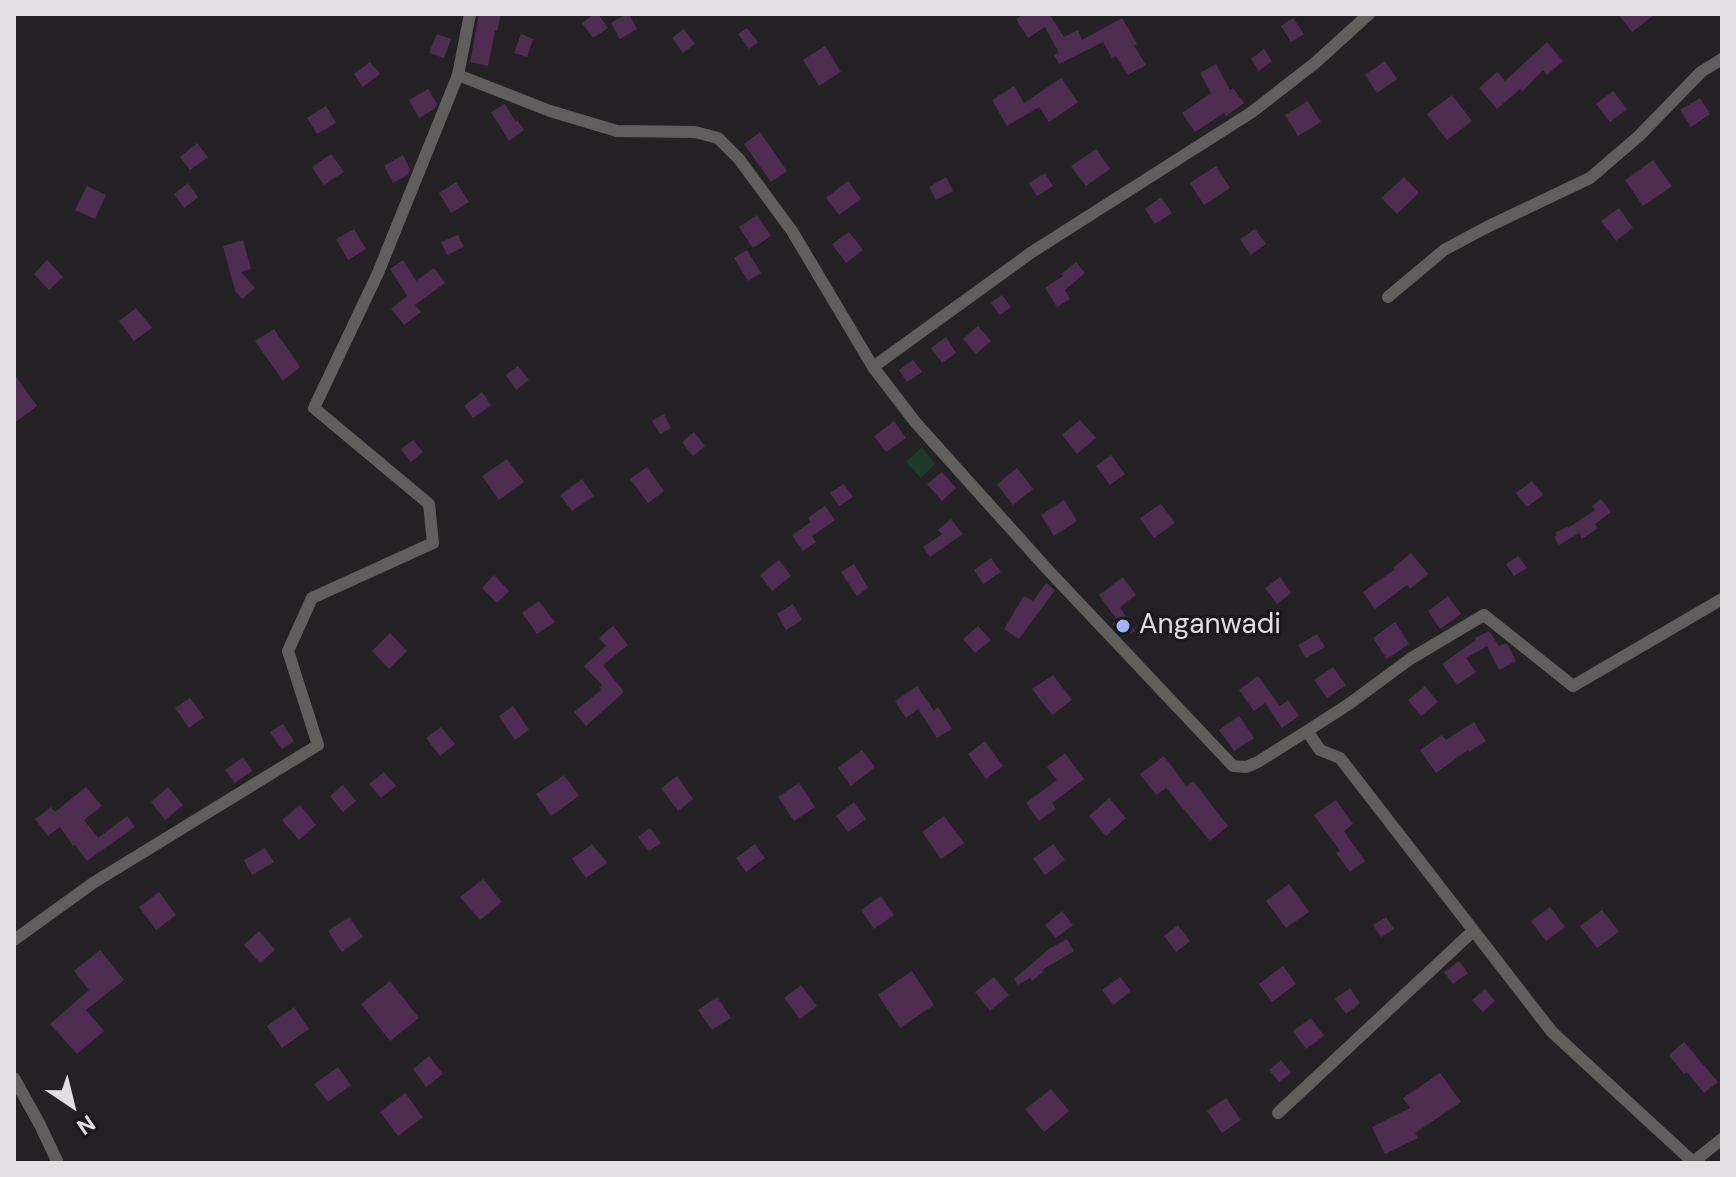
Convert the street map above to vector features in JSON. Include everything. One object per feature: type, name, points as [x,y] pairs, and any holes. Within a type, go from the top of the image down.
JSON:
[{"type":"street","points":[[14,940],[93,883],[318,745],[288,651],[312,598],[433,543],[429,504],[314,408],[378,273],[458,75],[470,14]]},
{"type":"street","points":[[873,367],[1032,252],[1252,112],[1315,63],[1369,14]]},
{"type":"street","points":[[1388,297],[1444,250],[1590,178],[1639,136],[1701,72],[1722,59]]},
{"type":"street","points":[[458,75],[550,111],[617,131],[695,132],[718,138],[739,159],[792,231],[873,367],[916,423],[1048,570],[1233,766],[1246,767],[1258,762],[1349,704],[1410,659],[1484,615],[1573,686],[1722,599]]},
{"type":"street","points":[[1307,731],[1320,750],[1340,758],[1552,1032],[1693,1163],[1722,1139]]},
{"type":"street","points":[[1278,1113],[1473,931]]},
{"type":"street","points":[[14,1078],[58,1163]]},
{"type":"green space","points":[[922,447],[935,464],[921,478],[906,462]]},
{"type":"building","points":[[479,14],[501,14],[488,66],[470,62]]},
{"type":"building","points":[[598,14],[608,28],[593,38],[582,23]]},
{"type":"building","points":[[629,14],[637,29],[620,39],[611,23]]},
{"type":"building","points":[[1024,14],[1049,14],[1064,37],[1078,30],[1082,40],[1122,18],[1146,65],[1128,75],[1116,56],[1112,58],[1103,42],[1059,64],[1054,55],[1059,53],[1045,27],[1028,38],[1016,19]]},
{"type":"building","points":[[1618,14],[1655,14],[1632,32]]},
{"type":"building","points":[[1293,18],[1304,34],[1291,42],[1281,26]]},
{"type":"building","points":[[747,28],[758,42],[749,49],[738,34]]},
{"type":"building","points":[[684,29],[695,44],[683,53],[672,38]]},
{"type":"building","points":[[437,34],[451,39],[444,58],[429,53]]},
{"type":"building","points":[[521,34],[533,39],[527,57],[514,53]]},
{"type":"building","points":[[1547,42],[1563,61],[1547,75],[1543,70],[1522,92],[1520,89],[1497,109],[1479,88],[1497,72],[1505,81]]},
{"type":"building","points":[[825,46],[841,72],[819,86],[803,60]]},
{"type":"building","points":[[1264,49],[1272,61],[1259,71],[1251,59]]},
{"type":"building","points":[[1385,61],[1397,79],[1377,93],[1365,75]]},
{"type":"building","points":[[370,62],[380,74],[363,87],[354,74]]},
{"type":"building","points":[[1216,64],[1230,90],[1233,88],[1244,103],[1195,132],[1182,113],[1211,93],[1200,73]]},
{"type":"building","points":[[1061,78],[1078,102],[1049,122],[1039,107],[1007,126],[992,100],[1014,86],[1024,103]]},
{"type":"building","points":[[428,89],[437,104],[419,118],[409,100]]},
{"type":"building","points":[[1613,91],[1627,109],[1610,122],[1596,104]]},
{"type":"building","points":[[1452,95],[1472,121],[1447,140],[1427,114]]},
{"type":"building","points":[[1700,98],[1710,114],[1691,127],[1680,110]]},
{"type":"building","points":[[1308,101],[1321,122],[1298,136],[1285,115]]},
{"type":"building","points":[[505,104],[524,130],[509,141],[491,112]]},
{"type":"building","points":[[326,106],[336,123],[317,134],[307,118]]},
{"type":"building","points":[[760,132],[787,171],[771,182],[744,144]]},
{"type":"building","points":[[197,143],[208,157],[190,170],[180,157]]},
{"type":"building","points":[[1096,149],[1110,169],[1086,186],[1071,166]]},
{"type":"building","points":[[331,154],[344,172],[324,185],[312,167]]},
{"type":"building","points":[[403,155],[410,169],[408,175],[393,183],[384,166]]},
{"type":"building","points":[[1653,160],[1672,186],[1643,206],[1625,180]]},
{"type":"building","points":[[1216,166],[1230,188],[1204,205],[1190,183]]},
{"type":"building","points":[[1045,173],[1053,186],[1037,196],[1029,183]]},
{"type":"building","points":[[946,177],[953,191],[936,200],[929,187]]},
{"type":"building","points":[[1404,177],[1419,193],[1397,214],[1381,198]]},
{"type":"building","points":[[848,181],[861,199],[839,215],[826,198]]},
{"type":"building","points":[[456,182],[469,202],[451,213],[439,193]]},
{"type":"building","points":[[188,183],[198,197],[184,208],[174,194]]},
{"type":"building","points":[[87,186],[106,195],[95,219],[75,210]]},
{"type":"building","points":[[1161,197],[1172,213],[1155,224],[1145,209]]},
{"type":"building","points":[[1619,208],[1633,228],[1616,241],[1601,221]]},
{"type":"building","points":[[757,215],[771,236],[753,248],[739,227]]},
{"type":"building","points":[[354,229],[366,249],[348,260],[336,239]]},
{"type":"building","points":[[1255,229],[1266,244],[1251,255],[1240,239]]},
{"type":"building","points":[[849,232],[863,250],[846,263],[832,244]]},
{"type":"building","points":[[458,235],[464,247],[447,255],[441,242]]},
{"type":"building","points":[[243,240],[251,269],[241,272],[255,288],[242,299],[235,291],[223,246]]},
{"type":"building","points":[[747,250],[761,273],[748,281],[734,258]]},
{"type":"building","points":[[47,260],[63,277],[49,290],[34,274]]},
{"type":"building","points":[[403,260],[416,281],[434,268],[445,283],[415,305],[421,312],[404,325],[391,309],[407,296],[390,269]]},
{"type":"building","points":[[1076,262],[1085,273],[1065,290],[1070,299],[1057,307],[1045,288]]},
{"type":"building","points":[[1002,295],[1011,307],[1000,315],[991,303]]},
{"type":"building","points":[[136,308],[152,328],[134,341],[119,321]]},
{"type":"building","points":[[978,326],[991,341],[976,354],[963,339]]},
{"type":"building","points":[[274,329],[300,367],[283,381],[255,341]]},
{"type":"building","points":[[946,337],[956,353],[942,363],[931,348]]},
{"type":"building","points":[[913,360],[922,372],[907,382],[899,370]]},
{"type":"building","points":[[518,366],[529,380],[516,390],[506,375]]},
{"type":"building","points":[[14,374],[37,406],[14,423]]},
{"type":"building","points":[[482,392],[491,405],[473,418],[464,406]]},
{"type":"building","points":[[664,414],[671,428],[660,434],[652,421]]},
{"type":"building","points":[[1080,420],[1096,438],[1077,454],[1062,435]]},
{"type":"building","points":[[894,421],[906,438],[886,452],[874,436]]},
{"type":"building","points":[[694,432],[705,446],[693,456],[682,442]]},
{"type":"building","points":[[413,440],[423,452],[411,462],[401,449]]},
{"type":"building","points":[[1111,455],[1125,474],[1110,485],[1096,466]]},
{"type":"building","points":[[507,459],[524,482],[499,500],[482,476]]},
{"type":"building","points":[[647,467],[664,491],[648,503],[630,479]]},
{"type":"building","points":[[1017,468],[1033,489],[1013,505],[997,484]]},
{"type":"building","points":[[942,472],[956,488],[942,501],[927,484]]},
{"type":"building","points":[[582,479],[594,496],[572,511],[560,495]]},
{"type":"building","points":[[1532,481],[1543,495],[1527,507],[1516,493]]},
{"type":"building","points":[[844,484],[853,497],[839,506],[830,493]]},
{"type":"building","points":[[1601,499],[1611,512],[1595,524],[1598,528],[1582,539],[1579,533],[1559,545],[1555,533],[1595,510],[1592,506]]},
{"type":"building","points":[[1064,500],[1077,521],[1054,536],[1041,515]]},
{"type":"building","points":[[1161,504],[1175,523],[1154,538],[1140,518]]},
{"type":"building","points":[[825,506],[835,520],[812,536],[816,542],[803,551],[792,535],[811,522],[808,518]]},
{"type":"building","points":[[951,519],[963,534],[930,557],[923,547],[942,534],[938,530]]},
{"type":"building","points":[[1411,553],[1428,574],[1410,589],[1407,585],[1375,609],[1363,592],[1394,570]]},
{"type":"building","points":[[1518,556],[1527,568],[1514,576],[1506,564]]},
{"type":"building","points":[[991,558],[1001,572],[983,584],[974,570]]},
{"type":"building","points":[[779,560],[791,576],[772,591],[760,575]]},
{"type":"building","points":[[854,564],[868,588],[857,596],[841,572]]},
{"type":"building","points":[[494,575],[509,591],[497,603],[482,588]]},
{"type":"building","points":[[1123,577],[1136,595],[1120,607],[1135,631],[1123,636],[1112,624],[1117,620],[1099,595]]},
{"type":"building","points":[[1280,577],[1291,593],[1277,604],[1265,588]]},
{"type":"building","points":[[1046,583],[1055,590],[1019,639],[1004,629],[1024,596],[1033,601]]},
{"type":"building","points":[[1448,596],[1461,614],[1440,629],[1428,611]]},
{"type":"building","points":[[539,601],[555,622],[537,634],[522,613]]},
{"type":"building","points":[[793,604],[802,620],[786,630],[777,614]]},
{"type":"building","points":[[1395,622],[1409,644],[1387,659],[1373,638]]},
{"type":"building","points":[[613,626],[628,645],[603,665],[624,692],[586,726],[574,712],[601,690],[599,687],[602,685],[584,666],[606,646],[599,638]]},
{"type":"building","points":[[978,626],[991,640],[975,653],[963,639]]},
{"type":"building","points":[[1489,631],[1499,646],[1505,643],[1509,647],[1516,661],[1499,670],[1487,646],[1466,658],[1476,672],[1457,685],[1442,664]]},
{"type":"building","points":[[390,633],[407,651],[389,669],[372,651]]},
{"type":"building","points":[[1317,634],[1325,647],[1306,658],[1298,645]]},
{"type":"building","points":[[1333,667],[1346,685],[1327,698],[1314,680]]},
{"type":"building","points":[[1053,675],[1072,700],[1052,715],[1032,689]]},
{"type":"building","points":[[1258,676],[1280,706],[1288,700],[1299,716],[1282,728],[1265,703],[1254,711],[1239,690]]},
{"type":"building","points":[[917,686],[934,711],[938,707],[952,729],[937,738],[918,709],[906,718],[895,701]]},
{"type":"building","points":[[1425,686],[1438,702],[1421,716],[1408,700]]},
{"type":"building","points":[[190,698],[204,717],[189,728],[175,708]]},
{"type":"building","points":[[513,706],[529,730],[515,740],[499,716]]},
{"type":"building","points":[[1239,716],[1254,738],[1234,751],[1219,730]]},
{"type":"building","points":[[1474,722],[1486,741],[1436,773],[1420,750],[1442,735],[1446,740]]},
{"type":"building","points":[[283,724],[294,741],[282,749],[270,732]]},
{"type":"building","points":[[441,727],[455,744],[440,756],[426,738]]},
{"type":"building","points":[[985,741],[1003,766],[986,779],[968,754]]},
{"type":"building","points":[[862,750],[875,767],[851,786],[838,768]]},
{"type":"building","points":[[1065,753],[1084,779],[1052,803],[1056,809],[1039,821],[1026,803],[1057,780],[1047,767]]},
{"type":"building","points":[[1164,756],[1187,787],[1193,781],[1228,826],[1210,841],[1166,788],[1156,795],[1140,774]]},
{"type":"building","points":[[243,757],[252,771],[235,783],[225,770]]},
{"type":"building","points":[[384,772],[396,786],[381,798],[369,784]]},
{"type":"building","points":[[564,775],[579,796],[551,816],[536,794]]},
{"type":"building","points":[[677,776],[693,799],[678,811],[661,788]]},
{"type":"building","points":[[799,783],[815,807],[794,821],[778,797]]},
{"type":"building","points":[[343,785],[356,801],[343,812],[330,796]]},
{"type":"building","points":[[86,787],[102,806],[84,820],[98,838],[127,816],[135,827],[87,861],[60,827],[48,836],[35,819],[51,807],[55,812]]},
{"type":"building","points":[[168,787],[183,805],[165,820],[151,802]]},
{"type":"building","points":[[1109,798],[1126,818],[1106,836],[1089,816]]},
{"type":"building","points":[[1336,800],[1353,824],[1344,831],[1365,861],[1350,872],[1336,853],[1340,851],[1314,815]]},
{"type":"building","points":[[854,802],[866,819],[848,832],[836,816]]},
{"type":"building","points":[[300,805],[316,825],[299,840],[282,820]]},
{"type":"building","points":[[944,816],[964,843],[941,859],[922,832]]},
{"type":"building","points":[[650,828],[661,843],[649,851],[638,837]]},
{"type":"building","points":[[592,844],[607,863],[586,878],[572,859]]},
{"type":"building","points":[[755,844],[765,858],[746,872],[736,858]]},
{"type":"building","points":[[1053,844],[1065,860],[1045,875],[1033,859]]},
{"type":"building","points":[[265,848],[274,862],[252,875],[244,860]]},
{"type":"building","points":[[483,879],[502,902],[480,920],[460,897]]},
{"type":"building","points":[[1289,884],[1309,912],[1286,928],[1266,901]]},
{"type":"building","points":[[159,892],[176,915],[156,930],[139,907]]},
{"type":"building","points":[[881,896],[894,915],[874,929],[861,910]]},
{"type":"building","points":[[1550,907],[1565,927],[1546,941],[1531,921]]},
{"type":"building","points":[[1602,910],[1619,932],[1597,948],[1580,926]]},
{"type":"building","points":[[1062,911],[1073,925],[1056,938],[1045,925]]},
{"type":"building","points":[[349,917],[363,937],[342,952],[328,931]]},
{"type":"building","points":[[1386,917],[1394,929],[1381,937],[1373,925]]},
{"type":"building","points":[[1178,925],[1190,941],[1176,952],[1164,936]]},
{"type":"building","points":[[259,931],[275,950],[260,963],[244,945]]},
{"type":"building","points":[[1067,939],[1074,951],[1042,970],[1032,981],[1030,978],[1018,985],[1014,979],[1049,949]]},
{"type":"building","points":[[100,950],[124,980],[86,1010],[104,1031],[77,1054],[50,1024],[89,990],[74,971]]},
{"type":"building","points":[[1459,961],[1468,973],[1453,984],[1444,972]]},
{"type":"building","points":[[1283,966],[1296,984],[1272,1002],[1259,984]]},
{"type":"building","points":[[912,971],[934,1005],[900,1028],[878,995]]},
{"type":"building","points":[[994,977],[1009,995],[990,1011],[975,992]]},
{"type":"building","points":[[1120,977],[1131,991],[1113,1005],[1102,990]]},
{"type":"building","points":[[390,981],[419,1018],[390,1041],[361,1004]]},
{"type":"building","points":[[801,985],[817,1006],[800,1019],[784,998]]},
{"type":"building","points":[[1350,988],[1360,1003],[1346,1014],[1335,999]]},
{"type":"building","points":[[1485,989],[1495,1001],[1483,1012],[1472,1000]]},
{"type":"building","points":[[717,997],[731,1018],[712,1030],[698,1010]]},
{"type":"building","points":[[294,1007],[309,1029],[282,1048],[267,1026]]},
{"type":"building","points":[[1311,1018],[1324,1036],[1306,1049],[1293,1031]]},
{"type":"building","points":[[1684,1042],[1718,1082],[1704,1093],[1669,1055]]},
{"type":"building","points":[[429,1056],[443,1074],[426,1087],[413,1069]]},
{"type":"building","points":[[1281,1060],[1291,1073],[1279,1082],[1269,1070]]},
{"type":"building","points":[[338,1067],[351,1085],[328,1102],[314,1084]]},
{"type":"building","points":[[1440,1073],[1461,1102],[1415,1133],[1418,1138],[1385,1154],[1372,1127],[1410,1108],[1403,1098]]},
{"type":"building","points":[[1051,1089],[1069,1111],[1044,1132],[1025,1109]]},
{"type":"building","points":[[405,1093],[423,1117],[398,1136],[380,1112]]},
{"type":"building","points":[[1226,1098],[1241,1120],[1222,1133],[1207,1111]]},
{"type":"place","name":"Anganwadi","points":[[1123,626]]}]
